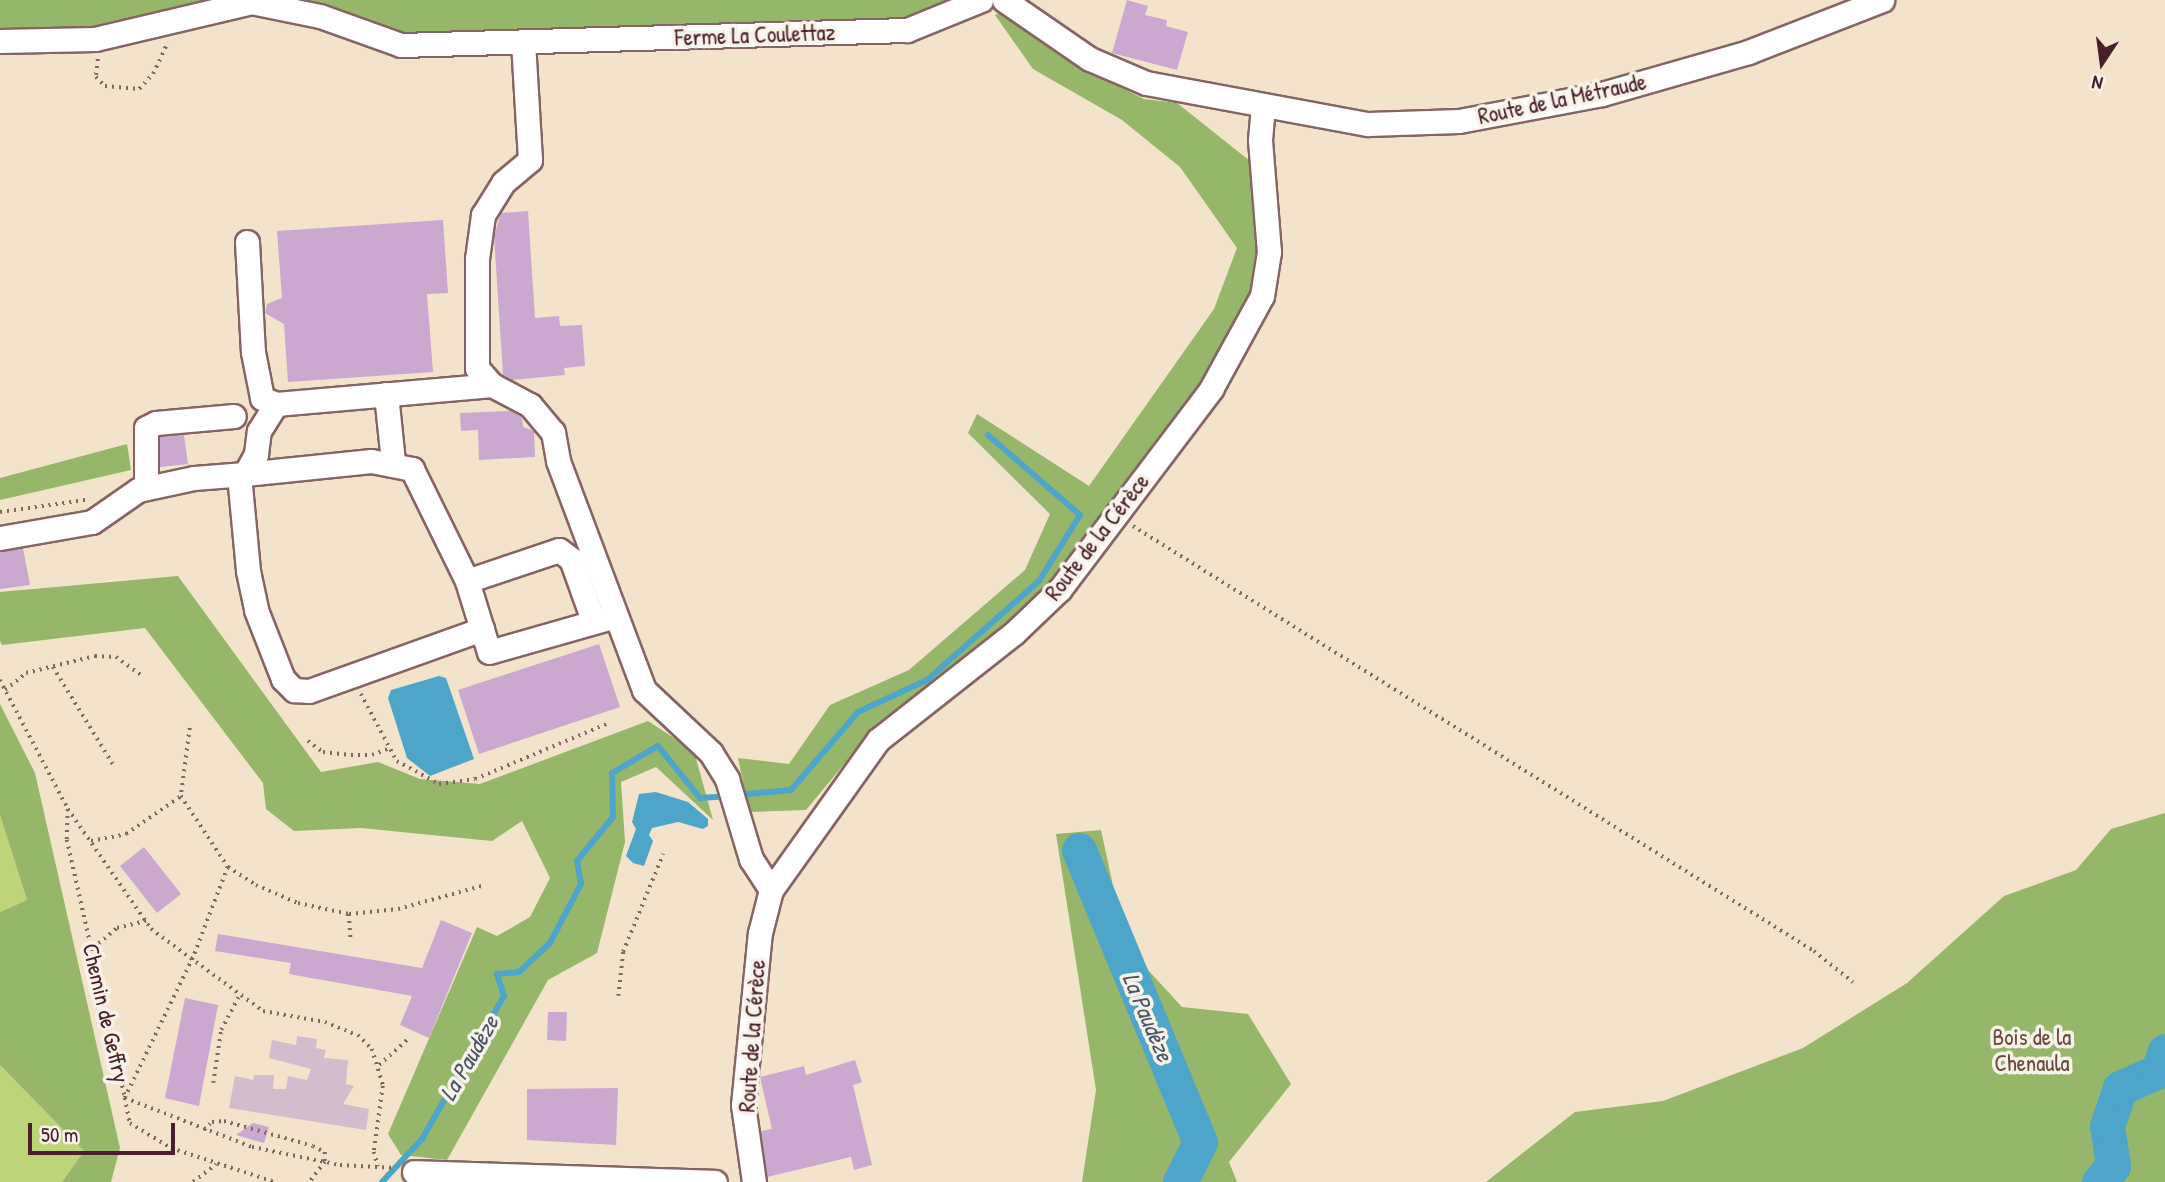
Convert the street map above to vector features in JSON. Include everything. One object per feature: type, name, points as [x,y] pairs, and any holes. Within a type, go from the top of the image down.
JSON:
[{"type":"street","name":"Ferme La Coulettaz","points":[[0,41],[105,36],[251,2],[320,16],[401,45],[907,30],[981,0]]},
{"type":"street","name":"Route de la Métraude","points":[[1004,0],[1090,59],[1146,83],[1368,124],[1459,121],[1529,111],[1748,52],[1882,0]]},
{"type":"street","points":[[523,42],[530,160],[503,183],[483,215],[477,259],[477,368],[492,385],[530,405],[552,432],[604,618]]},
{"type":"street","name":"Route de la Cérèce","points":[[754,1182],[743,1105],[760,933],[771,890],[878,740],[1032,616],[1060,589],[1212,388],[1262,296],[1269,252],[1261,140],[1263,106]]},
{"type":"street","points":[[247,242],[253,352],[262,397],[276,404],[492,385]]},
{"type":"street","points":[[386,394],[393,462]]},
{"type":"street","points":[[276,404],[259,431],[256,454],[242,474],[250,584],[283,679],[294,690],[309,691],[482,629]]},
{"type":"street","points":[[146,488],[146,428],[156,423],[234,416]]},
{"type":"street","points":[[0,538],[92,522],[115,509],[124,496],[146,488],[242,474],[393,462],[412,469],[467,581],[489,652],[604,618]]},
{"type":"street","points":[[467,581],[559,550],[571,559],[644,690],[711,753],[727,779],[751,859],[771,890]]},
{"type":"street","points":[[414,1172],[553,1179],[715,1182]]},
{"type":"path","points":[[105,36],[96,77],[104,86],[139,89],[153,74],[181,19]]},
{"type":"path","points":[[0,512],[124,496]]},
{"type":"path","points":[[1116,515],[1814,951],[1853,982]]},
{"type":"path","points":[[5,690],[26,673],[95,656],[116,657],[144,677]]},
{"type":"path","points":[[53,667],[113,764]]},
{"type":"path","points":[[352,676],[390,748],[408,770],[439,784],[475,779],[610,723]]},
{"type":"path","name":"Chemin de Geffry","points":[[0,680],[68,809],[67,839],[125,1098],[252,1147],[325,1162],[379,1166],[374,1152],[383,1086],[379,1065]]},
{"type":"path","points":[[190,728],[181,796],[228,867],[256,885],[298,903],[349,914],[398,909],[485,886]]},
{"type":"path","points":[[308,741],[323,752],[351,755],[372,755],[390,748]]},
{"type":"path","points":[[90,841],[126,834],[181,796]]},
{"type":"path","points":[[68,809],[146,921],[263,1010],[325,1022],[358,1035],[379,1065],[408,1039]]},
{"type":"path","points":[[618,996],[623,953],[663,854]]},
{"type":"path","points":[[228,867],[193,958],[125,1098],[130,1123],[144,1134],[216,1164],[275,1182]]},
{"type":"path","points":[[349,914],[351,942]]},
{"type":"path","points":[[93,949],[117,928],[146,921]]},
{"type":"path","points":[[213,1083],[221,1030],[240,994]]},
{"type":"path","points":[[204,1130],[212,1122],[224,1121],[313,1146],[325,1152],[325,1162],[310,1182]]},
{"type":"path","points":[[193,1182],[216,1164]]},
{"type":"shaded area","points":[[297,1036],[317,1039],[316,1048],[326,1050],[324,1058],[348,1060],[346,1084],[354,1086],[343,1104],[369,1109],[366,1130],[229,1108],[235,1076],[253,1080],[254,1075],[274,1075],[273,1089],[286,1089],[288,1076],[307,1080],[311,1069],[269,1058],[272,1040],[296,1045]]},
{"type":"green space","points":[[0,0],[214,0],[94,31],[0,32]]},
{"type":"green space","points":[[302,0],[957,0],[907,20],[401,33]]},
{"type":"green space","points":[[1006,9],[1086,70],[1144,99],[1177,103],[1255,165],[1261,248],[1256,290],[1205,379],[1054,581],[1010,622],[874,728],[806,810],[749,812],[738,758],[789,764],[830,705],[909,670],[1025,570],[1050,514],[968,433],[977,414],[1089,486],[1214,309],[1237,248],[1180,167],[1122,120],[1033,69],[995,15]]},
{"type":"green space","points":[[127,444],[131,470],[0,500],[0,478]]},
{"type":"green space","points":[[178,576],[321,772],[378,762],[420,779],[480,784],[648,721],[694,751],[713,820],[656,767],[621,782],[625,842],[597,953],[548,980],[447,1160],[401,1155],[388,1134],[477,927],[497,936],[530,917],[550,878],[522,821],[492,841],[361,828],[294,831],[266,809],[263,783],[145,628],[2,645],[0,641],[0,592]]},
{"type":"green space","points":[[0,704],[35,773],[120,1148],[111,1182],[62,1182],[84,1151],[0,1065],[0,912],[27,900],[0,815]]},
{"type":"green space","name":"Bois de la Chenaula","points":[[2165,813],[2165,1182],[1486,1182],[1575,1112],[1663,1101],[1803,1048],[1907,983],[2004,896],[2076,870],[2111,829]]},
{"type":"green space","points":[[0,815],[27,900],[0,912]]},
{"type":"green space","points":[[1101,830],[1126,946],[1182,1007],[1248,1014],[1291,1084],[1229,1162],[1237,1182],[1082,1182],[1096,1090],[1056,834]]},
{"type":"green space","points":[[0,1065],[84,1151],[62,1182],[0,1182]]},
{"type":"water","points":[[439,676],[446,678],[474,759],[430,776],[407,758],[388,698],[391,690]]},
{"type":"water","points":[[656,792],[688,802],[708,819],[708,826],[703,829],[678,822],[652,828],[649,835],[653,841],[644,866],[633,863],[626,856],[636,829],[632,822],[639,794]]},
{"type":"building","points":[[1127,0],[1148,6],[1145,15],[1167,20],[1166,26],[1188,32],[1177,70],[1112,53]]},
{"type":"building","points":[[528,211],[535,318],[559,316],[560,326],[582,325],[585,366],[564,368],[565,375],[512,380],[503,375],[494,236],[501,213]]},
{"type":"building","points":[[443,220],[448,293],[427,294],[433,372],[288,382],[284,324],[265,313],[267,304],[282,298],[277,231]]},
{"type":"building","points":[[511,411],[522,418],[523,427],[534,431],[535,457],[479,460],[478,430],[461,431],[460,413]]},
{"type":"building","points":[[184,435],[188,464],[160,467],[160,437]]},
{"type":"building","points":[[23,548],[30,585],[0,589],[0,552]]},
{"type":"building","points":[[599,644],[620,707],[479,754],[458,690]]},
{"type":"building","points":[[144,847],[181,894],[157,913],[120,866]]},
{"type":"building","points":[[441,920],[472,933],[429,1038],[400,1025],[412,996],[289,974],[291,963],[215,951],[218,934],[422,968]]},
{"type":"building","points":[[185,998],[218,1005],[199,1106],[165,1098]]},
{"type":"building","points":[[548,1012],[567,1012],[566,1041],[547,1040]]},
{"type":"building","points":[[855,1060],[862,1082],[853,1085],[872,1165],[854,1170],[851,1157],[767,1177],[761,1131],[772,1129],[760,1077],[804,1066],[806,1075]]},
{"type":"building","points":[[618,1088],[616,1145],[527,1140],[527,1089]]},
{"type":"building","points":[[253,1123],[269,1127],[264,1143],[236,1135]]},
{"type":"waterway","points":[[737,795],[791,790],[858,712],[927,680],[1039,581],[1080,515],[988,435]]},
{"type":"waterway","name":"La Paudèze","points":[[382,1182],[422,1139],[504,996],[497,974],[519,972],[550,943],[581,884],[577,861],[613,817],[612,773],[658,746],[700,798],[726,796]]},
{"type":"waterway","name":"La Paudèze","points":[[1079,850],[1200,1142],[1180,1182]]},
{"type":"waterway","name":"La Paudèze","points":[[2099,1182],[2113,1166],[2107,1126],[2120,1088],[2158,1071],[2165,1051]]}]
